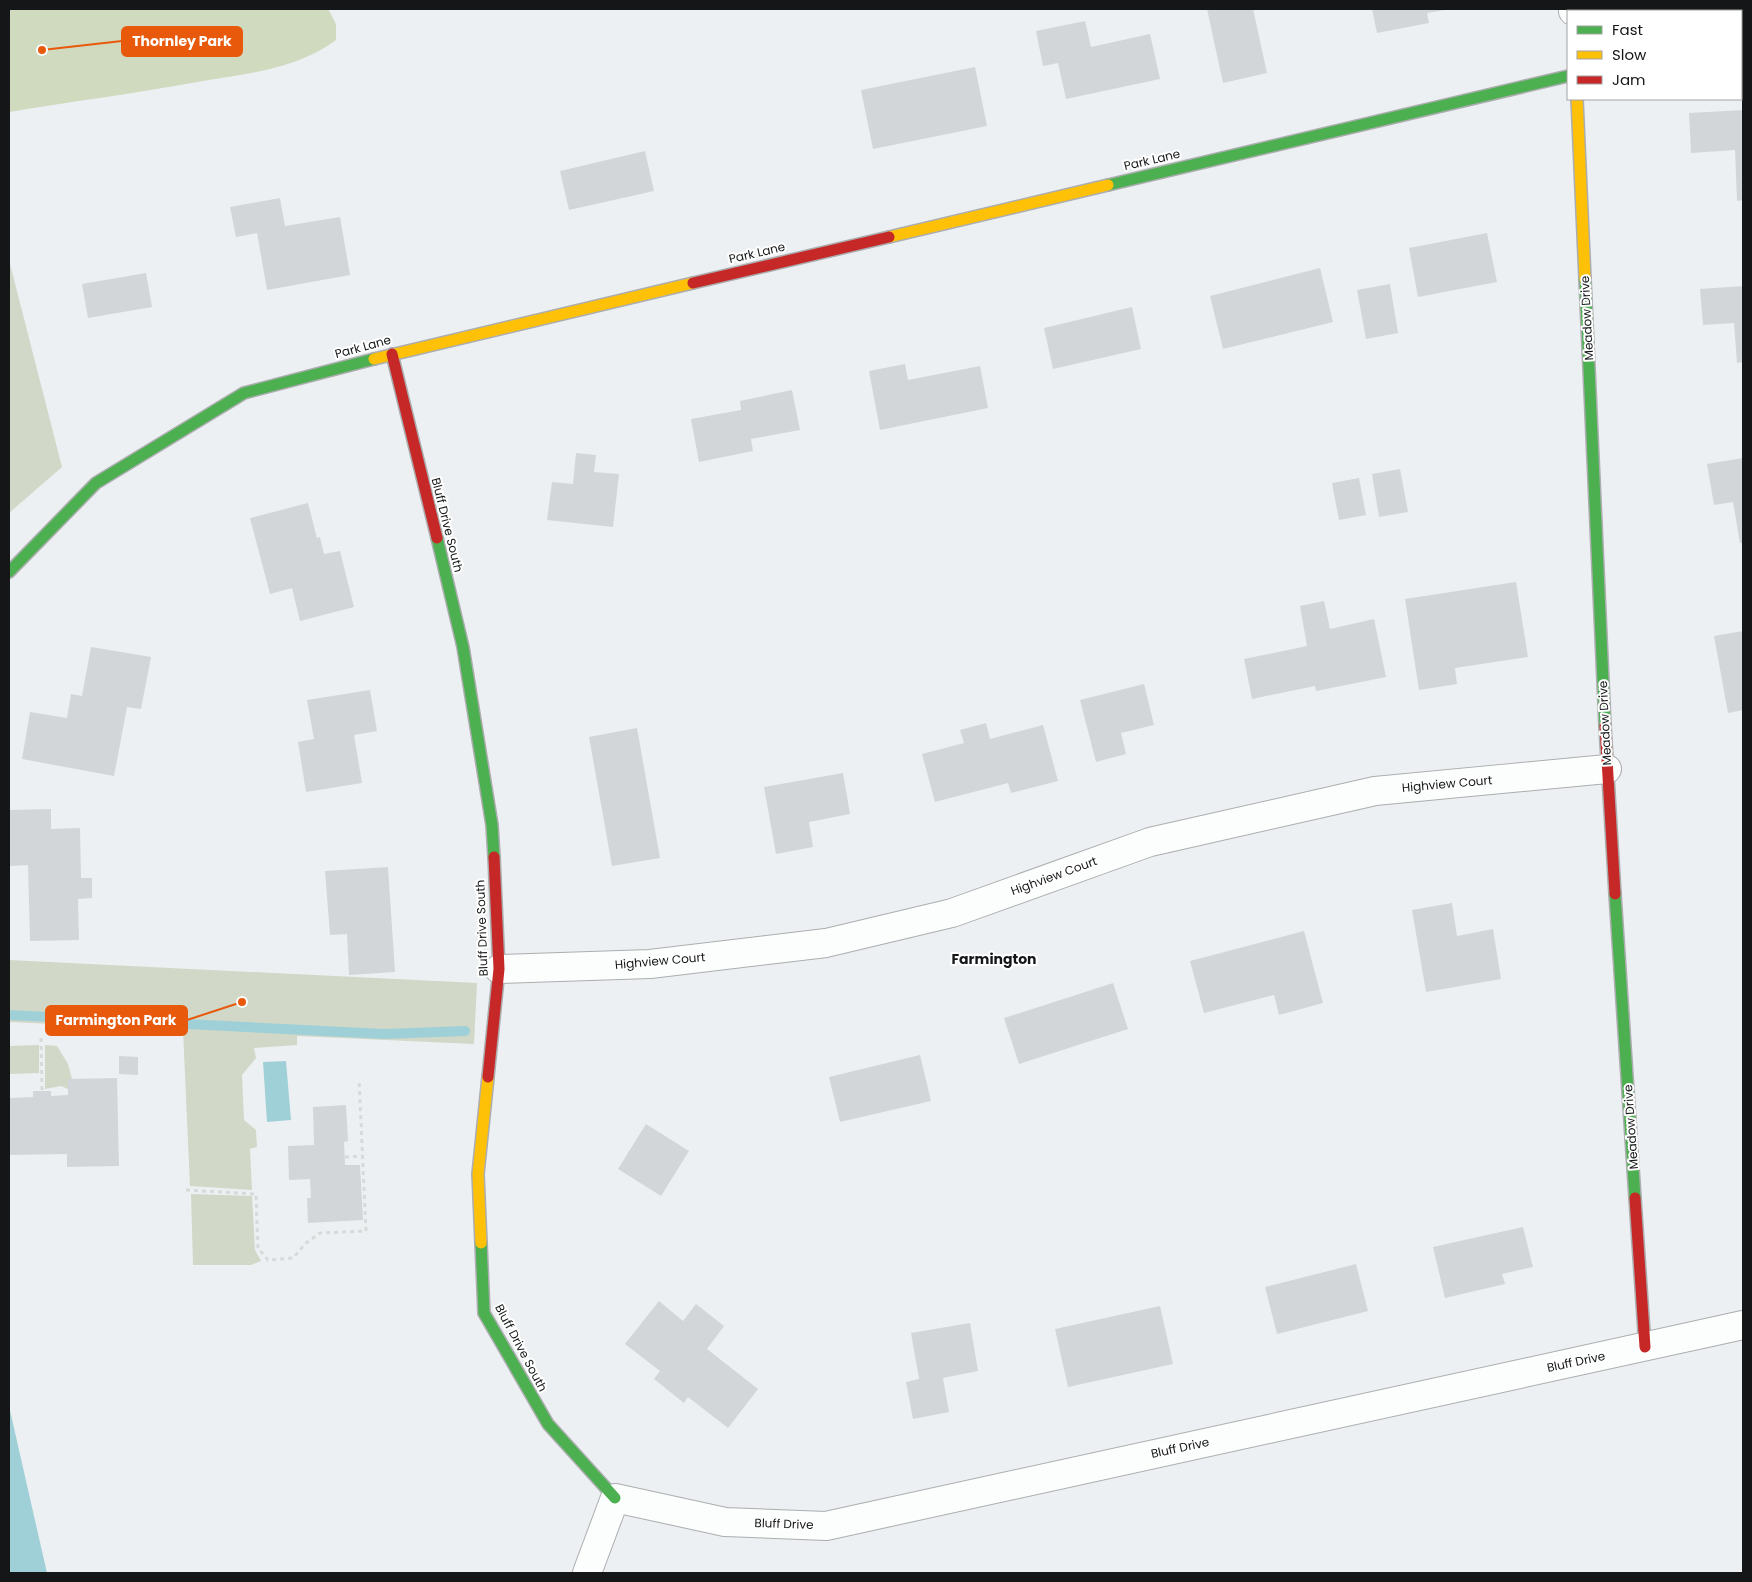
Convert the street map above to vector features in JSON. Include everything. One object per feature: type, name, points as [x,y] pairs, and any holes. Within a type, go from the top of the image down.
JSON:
[{"type":"street","name":"Park Lane","points":[[9,572],[96,483],[244,393],[392,354],[1567,76]]},
{"type":"street","name":"Meadow Drive","points":[[1577,100],[1607,769],[1646,1346]]},
{"type":"street","name":"Bluff Drive South","points":[[392,354],[463,648],[492,825],[499,968],[478,1174],[484,1313],[548,1424],[615,1498]]},
{"type":"street","name":"Highview Court","points":[[499,968],[650,964],[826,943],[952,912],[1150,842],[1375,791],[1607,769]]},
{"type":"street","name":"Bluff Drive","points":[[615,1498],[724,1522],[826,1526],[1743,1325]]},
{"type":"street","points":[[587,1573],[615,1498]]},
{"type":"path","points":[[41,1038],[42,1091]]},
{"type":"path","points":[[186,1190],[256,1194],[258,1248],[268,1260],[293,1258],[306,1243],[320,1233],[366,1231],[359,1079]]},
{"type":"path","points":[[345,1158],[363,1156]]},
{"type":"green space","points":[[9,9],[328,9],[336,24],[336,40],[305,58],[255,72],[9,112]]},
{"type":"green space","points":[[9,260],[62,467],[9,513]]},
{"type":"green space","points":[[9,960],[477,983],[474,1044],[297,1036],[297,1045],[254,1048],[256,1058],[242,1075],[244,1120],[256,1130],[257,1147],[250,1149],[252,1190],[190,1186],[183,1030],[9,1022]]},
{"type":"green space","points":[[39,1045],[39,1073],[9,1074],[9,1046]]},
{"type":"green space","points":[[45,1045],[57,1046],[68,1064],[72,1079],[68,1079],[68,1089],[61,1086],[45,1089]]},
{"type":"green space","points":[[191,1194],[252,1196],[255,1250],[261,1261],[251,1265],[193,1265]]},
{"type":"water","points":[[286,1061],[291,1120],[267,1122],[263,1062]]},
{"type":"water","points":[[9,1406],[47,1573],[9,1573]]},
{"type":"building","points":[[1207,9],[1253,9],[1267,73],[1223,83]]},
{"type":"building","points":[[1372,9],[1445,10],[1427,13],[1429,23],[1377,33]]},
{"type":"building","points":[[1743,9],[1743,43],[1742,10],[1693,10]]},
{"type":"building","points":[[1085,21],[1091,47],[1150,34],[1160,79],[1066,99],[1058,63],[1043,66],[1036,31]]},
{"type":"building","points":[[975,67],[987,126],[873,149],[861,90]]},
{"type":"building","points":[[1743,110],[1743,200],[1737,201],[1735,150],[1691,153],[1689,113]]},
{"type":"building","points":[[645,151],[654,191],[569,210],[560,171]]},
{"type":"building","points":[[280,198],[285,226],[340,217],[350,275],[267,290],[257,233],[236,237],[230,207]]},
{"type":"building","points":[[1487,233],[1497,282],[1418,297],[1409,248]]},
{"type":"building","points":[[1320,268],[1333,322],[1223,349],[1210,296]]},
{"type":"building","points":[[146,273],[152,307],[88,318],[82,284]]},
{"type":"building","points":[[1390,284],[1398,333],[1366,339],[1357,290]]},
{"type":"building","points":[[1743,286],[1743,362],[1737,363],[1734,323],[1703,325],[1700,289]]},
{"type":"building","points":[[1132,307],[1141,349],[1053,369],[1044,328]]},
{"type":"building","points":[[905,364],[908,380],[980,366],[988,408],[880,430],[869,371]]},
{"type":"building","points":[[792,390],[800,430],[751,439],[753,451],[699,462],[691,419],[741,410],[740,401]]},
{"type":"building","points":[[576,453],[596,455],[594,472],[619,474],[613,527],[547,520],[552,482],[573,484]]},
{"type":"building","points":[[1743,458],[1743,543],[1740,543],[1733,502],[1714,505],[1707,464]]},
{"type":"building","points":[[1400,469],[1408,512],[1379,517],[1372,474]]},
{"type":"building","points":[[1359,478],[1366,515],[1339,520],[1332,483]]},
{"type":"building","points":[[308,503],[317,538],[320,537],[324,554],[340,551],[354,607],[300,621],[292,588],[270,594],[250,518]]},
{"type":"building","points":[[1516,582],[1528,657],[1455,668],[1457,684],[1419,690],[1405,599]]},
{"type":"building","points":[[1324,601],[1330,629],[1374,619],[1386,677],[1316,691],[1315,686],[1252,699],[1244,659],[1307,646],[1300,606]]},
{"type":"building","points":[[1743,631],[1743,710],[1728,713],[1714,636]]},
{"type":"building","points":[[91,647],[151,657],[141,709],[127,707],[114,776],[22,759],[30,712],[67,718],[71,694],[82,696]]},
{"type":"building","points":[[1144,684],[1154,725],[1121,733],[1126,754],[1096,762],[1080,700]]},
{"type":"building","points":[[370,690],[377,731],[354,735],[362,783],[306,792],[298,742],[314,739],[307,700]]},
{"type":"building","points":[[986,723],[990,739],[1043,725],[1058,781],[1011,793],[1008,783],[935,802],[922,754],[964,743],[960,730]]},
{"type":"building","points":[[637,728],[660,858],[612,866],[589,737]]},
{"type":"building","points":[[843,773],[850,814],[809,822],[813,847],[776,854],[764,787]]},
{"type":"building","points":[[51,809],[51,829],[80,828],[81,878],[92,878],[92,898],[78,899],[79,940],[30,941],[28,865],[9,866],[9,810]]},
{"type":"building","points":[[388,867],[395,972],[349,975],[347,934],[330,935],[325,871]]},
{"type":"building","points":[[1452,903],[1457,936],[1493,929],[1501,979],[1426,992],[1412,910]]},
{"type":"building","points":[[1304,931],[1323,1003],[1279,1015],[1274,995],[1204,1013],[1190,961]]},
{"type":"building","points":[[1113,983],[1128,1029],[1019,1064],[1004,1018]]},
{"type":"building","points":[[920,1055],[931,1101],[840,1122],[829,1077]]},
{"type":"building","points":[[119,1056],[138,1057],[138,1075],[119,1074]]},
{"type":"building","points":[[117,1078],[119,1166],[67,1167],[67,1154],[9,1155],[9,1098],[33,1097],[33,1091],[51,1091],[51,1096],[68,1095],[68,1079]]},
{"type":"building","points":[[346,1105],[348,1141],[344,1142],[345,1165],[360,1165],[363,1220],[308,1223],[307,1198],[311,1198],[310,1179],[289,1180],[288,1146],[314,1145],[313,1107]]},
{"type":"building","points":[[646,1124],[689,1151],[661,1196],[618,1169]]},
{"type":"building","points":[[1523,1227],[1533,1267],[1502,1274],[1505,1284],[1445,1298],[1433,1247]]},
{"type":"building","points":[[1356,1264],[1368,1311],[1277,1334],[1265,1287]]},
{"type":"building","points":[[659,1301],[683,1321],[696,1304],[724,1326],[707,1349],[758,1389],[728,1428],[688,1397],[684,1403],[654,1379],[660,1371],[625,1344]]},
{"type":"building","points":[[1160,1306],[1173,1364],[1068,1387],[1055,1329]]},
{"type":"building","points":[[970,1323],[978,1371],[943,1378],[949,1412],[913,1419],[906,1382],[919,1379],[911,1333]]},
{"type":"waterway","points":[[9,1015],[384,1034],[465,1031]]},
{"type":"traffic: fast","points":[[1108,185],[1567,76]]},
{"type":"traffic: fast","points":[[1585,279],[1605,726]]},
{"type":"traffic: fast","points":[[9,572],[96,483],[244,393],[374,359]]},
{"type":"traffic: fast","points":[[437,538],[463,647],[492,825],[494,857]]},
{"type":"traffic: fast","points":[[1615,894],[1635,1198]]},
{"type":"traffic: fast","points":[[481,1243],[484,1313],[548,1424],[615,1498]]},
{"type":"traffic: slow","points":[[1577,100],[1585,279]]},
{"type":"traffic: slow","points":[[889,237],[1108,185]]},
{"type":"traffic: slow","points":[[374,359],[693,283]]},
{"type":"traffic: slow","points":[[481,1243],[478,1174],[488,1077]]},
{"type":"traffic: jam","points":[[693,283],[889,237]]},
{"type":"traffic: jam","points":[[392,354],[437,538]]},
{"type":"traffic: jam","points":[[1605,726],[1615,894]]},
{"type":"traffic: jam","points":[[488,1077],[499,969],[494,857]]},
{"type":"traffic: jam","points":[[1635,1198],[1645,1347]]},
{"type":"place","name":"Thornley Park","points":[[42,50]]},
{"type":"place","name":"Farmington Park","points":[[242,1002]]},
{"type":"district","name":"Farmington","points":[[994,959]]}]
